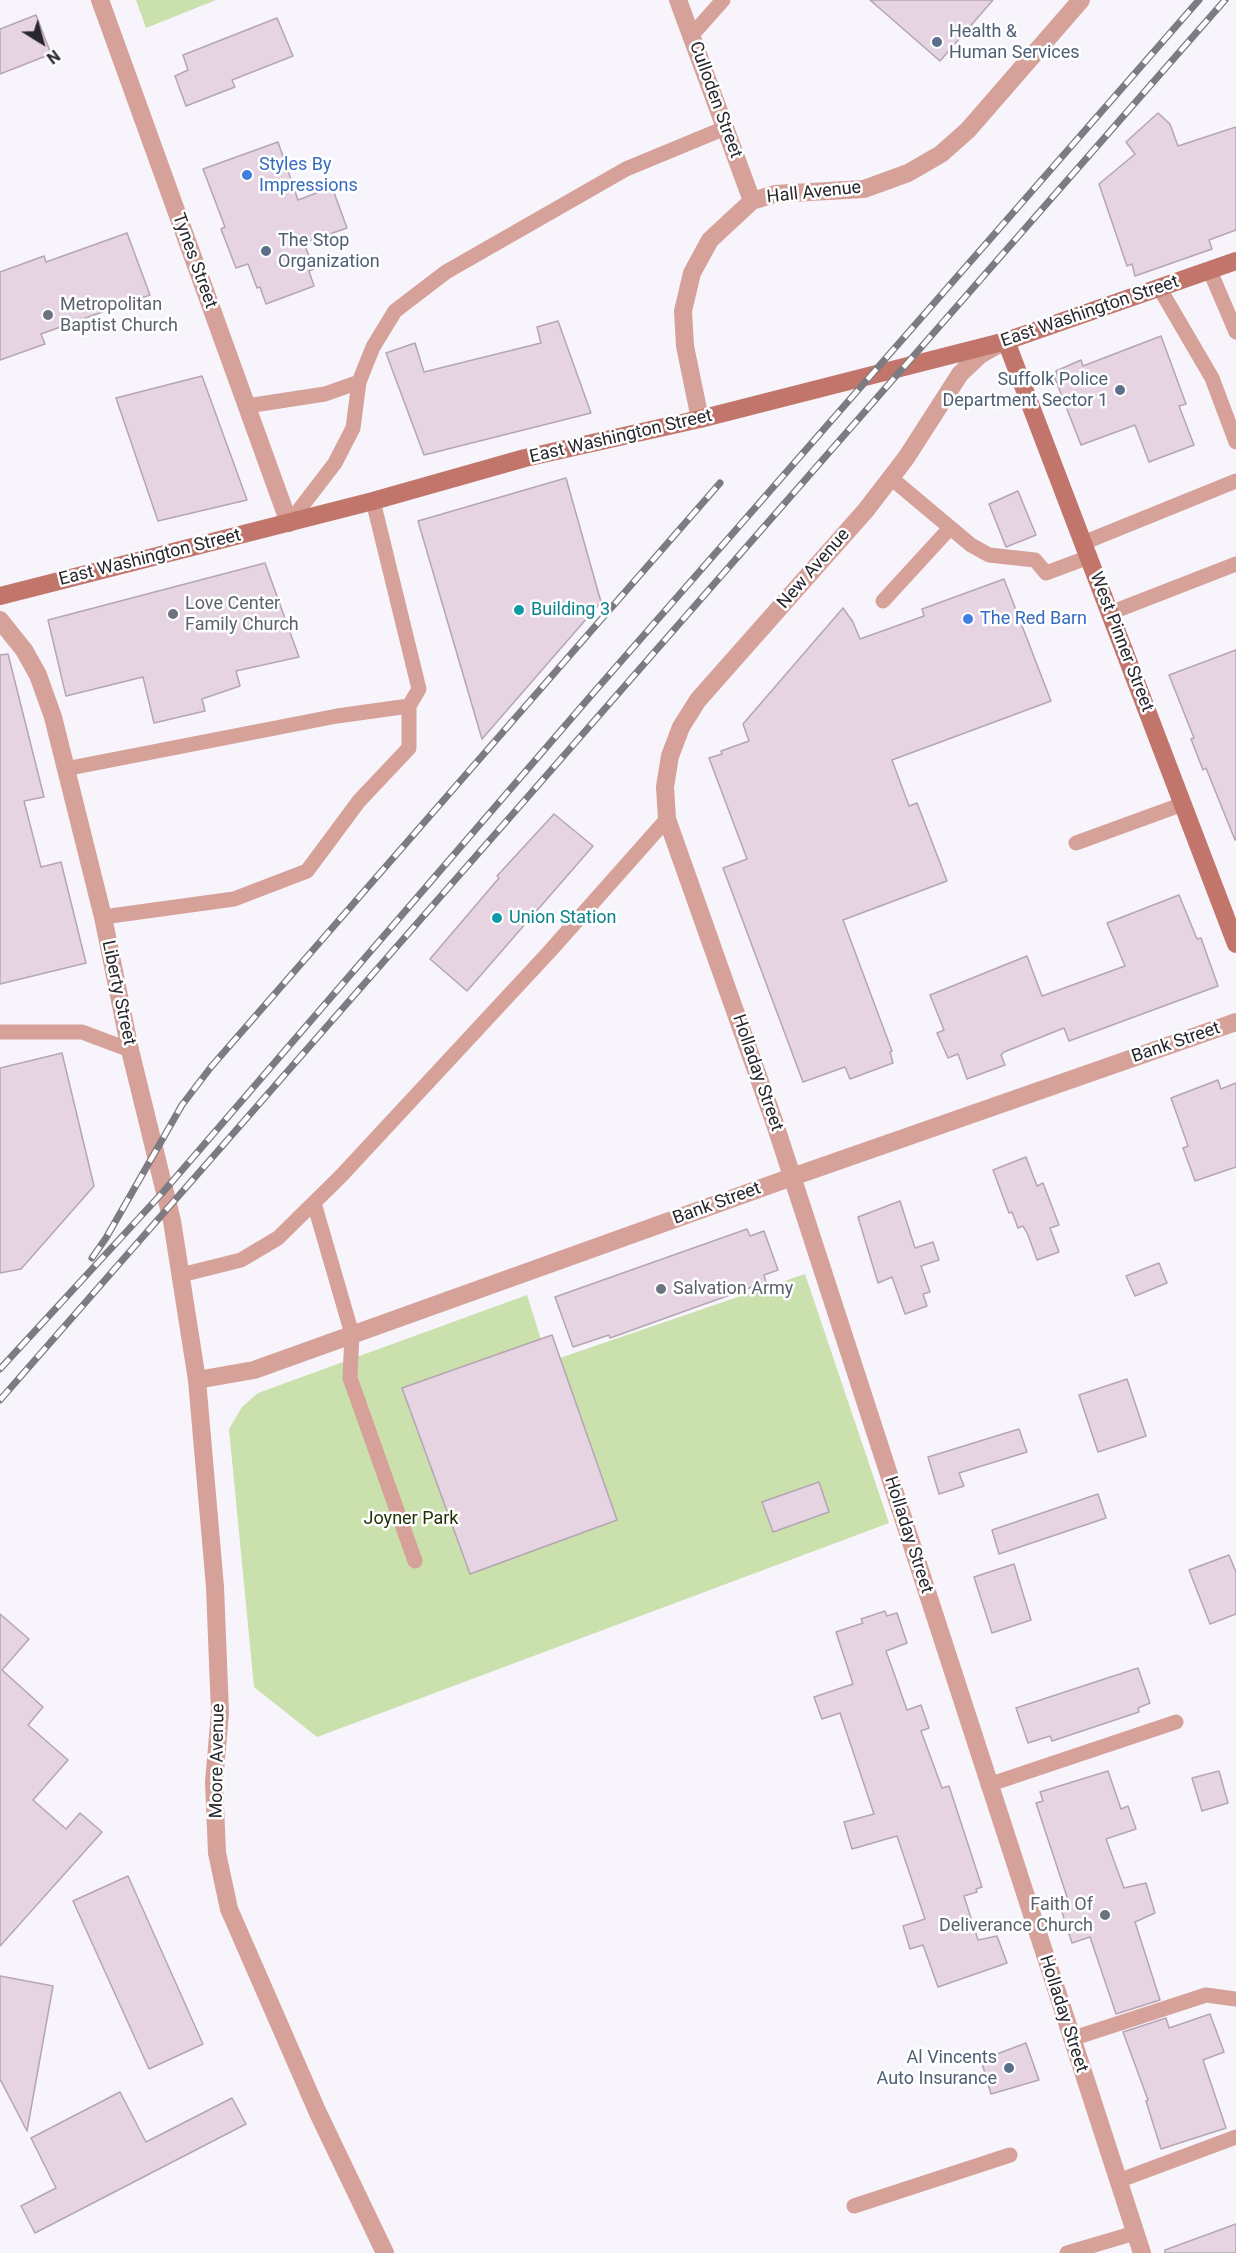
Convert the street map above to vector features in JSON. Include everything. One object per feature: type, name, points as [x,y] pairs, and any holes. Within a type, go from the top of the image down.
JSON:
[{"type":"main road","name":"East Washington Street","points":[[0,596],[374,501],[525,458],[700,419],[1006,341],[1236,261]]},
{"type":"main road","name":"West Pinner Street","points":[[1006,341],[1236,944]]},
{"type":"street","name":"Tynes Street","points":[[100,0],[288,523]]},
{"type":"street","name":"Culloden Street","points":[[678,0],[752,201]]},
{"type":"street","name":"Hall Avenue","points":[[700,419],[686,346],[683,311],[692,273],[710,240],[752,201],[775,195],[864,189],[908,173],[941,154],[968,130],[1081,0]]},
{"type":"street","name":"New Avenue","points":[[667,819],[665,787],[670,756],[681,727],[698,700],[866,510],[891,478],[960,374],[980,355],[1006,341]]},
{"type":"street","name":"Liberty Street","points":[[0,620],[24,650],[38,675],[53,717],[103,917],[130,1050],[172,1221],[197,1380]]},
{"type":"street","name":"Holladay Street","points":[[667,819],[792,1177],[1142,2253]]},
{"type":"street","name":"Bank Street","points":[[197,1380],[254,1370],[792,1177],[1236,1022]]},
{"type":"street","name":"Moore Avenue","points":[[197,1380],[215,1587],[220,1713],[214,1782],[218,1853],[230,1909],[318,2113],[385,2253]]},
{"type":"lane","points":[[691,36],[723,0]]},
{"type":"lane","points":[[288,523],[335,463],[353,428],[359,382],[373,347],[395,311],[446,272],[626,169],[725,128]]},
{"type":"lane","points":[[1210,271],[1236,332]]},
{"type":"lane","points":[[1160,289],[1212,378],[1236,442]]},
{"type":"lane","points":[[247,406],[325,394],[359,382]]},
{"type":"lane","points":[[891,478],[971,545],[988,555],[1035,560],[1046,573],[1086,550],[1236,481]]},
{"type":"lane","points":[[103,917],[234,899],[307,870],[359,801],[409,748],[409,706],[419,689],[374,501]]},
{"type":"lane","points":[[883,601],[950,528]]},
{"type":"lane","points":[[1110,614],[1236,564]]},
{"type":"lane","points":[[65,769],[337,716],[409,706]]},
{"type":"lane","points":[[1076,843],[1183,804]]},
{"type":"lane","points":[[181,1275],[241,1260],[278,1238],[314,1203],[550,951],[667,819]]},
{"type":"lane","points":[[0,1032],[82,1032],[130,1050]]},
{"type":"lane","points":[[314,1203],[352,1335],[350,1378],[414,1561]]},
{"type":"lane","points":[[988,1785],[1176,1722]]},
{"type":"lane","points":[[1071,2039],[1206,1995],[1236,1999]]},
{"type":"lane","points":[[1118,2181],[1236,2137]]},
{"type":"lane","points":[[854,2206],[1010,2155]]},
{"type":"lane","points":[[1067,2253],[1135,2233]]},
{"type":"green space","points":[[136,0],[216,0],[146,28]]},
{"type":"green space","name":"Joyner Park","points":[[805,1274],[889,1523],[317,1737],[254,1687],[229,1429],[242,1407],[258,1393],[527,1295],[548,1362]]},
{"type":"building","name":"Health & Human Services","points":[[870,0],[993,0],[940,61]]},
{"type":"building","points":[[36,15],[51,54],[0,74],[0,29]]},
{"type":"building","points":[[277,18],[293,56],[232,80],[235,87],[186,106],[175,76],[188,70],[183,55]]},
{"type":"building","points":[[1158,113],[1170,124],[1178,146],[1236,127],[1236,230],[1209,240],[1212,249],[1135,276],[1132,264],[1127,266],[1099,184],[1135,154],[1126,142]]},
{"type":"building","points":[[278,142],[298,200],[332,187],[347,228],[304,243],[314,269],[309,271],[314,286],[266,304],[248,264],[236,268],[221,229],[225,227],[203,169]]},
{"type":"building","name":"Metropolitan Baptist Church","points":[[127,233],[150,295],[41,334],[45,344],[0,360],[0,272],[44,256],[46,262]]},
{"type":"building","points":[[558,321],[591,413],[424,455],[386,353],[415,343],[424,372],[541,343],[537,327]]},
{"type":"building","name":"Suffolk Police Department Sector 1","points":[[1161,336],[1186,404],[1179,406],[1194,445],[1149,462],[1135,425],[1081,445],[1054,376],[1057,375],[1056,371],[1081,360],[1083,366]]},
{"type":"building","points":[[202,376],[247,500],[158,521],[116,398]]},
{"type":"building","name":"Building 3","points":[[566,478],[601,602],[482,739],[418,521]]},
{"type":"building","points":[[1018,491],[1036,535],[1006,547],[989,504]]},
{"type":"building","points":[[265,563],[299,657],[236,671],[240,686],[202,699],[205,711],[154,723],[143,677],[66,696],[48,620]]},
{"type":"building","points":[[1004,579],[1051,701],[892,760],[909,806],[917,803],[947,881],[843,920],[892,1051],[890,1052],[893,1063],[850,1079],[845,1067],[803,1082],[723,868],[747,859],[709,758],[749,741],[743,724],[843,608],[853,622],[860,639],[924,616],[922,609]]},
{"type":"building","points":[[1236,650],[1235,840],[1206,768],[1203,770],[1191,739],[1194,738],[1169,675]]},
{"type":"building","points":[[8,654],[44,797],[24,801],[41,867],[61,862],[86,963],[0,984],[0,655]]},
{"type":"building","name":"Union Station","points":[[554,814],[593,846],[467,991],[430,959],[499,878],[497,876]]},
{"type":"building","points":[[1179,895],[1197,939],[1201,938],[1218,986],[1069,1041],[1064,1028],[1004,1052],[1001,1055],[1005,1065],[967,1079],[958,1054],[948,1058],[937,1033],[944,1030],[930,995],[1027,956],[1042,996],[1125,966],[1107,923]]},
{"type":"building","points":[[62,1053],[94,1186],[21,1269],[0,1273],[0,1068]]},
{"type":"building","points":[[1218,1080],[1221,1089],[1236,1083],[1236,1167],[1195,1181],[1183,1148],[1188,1146],[1171,1098]]},
{"type":"building","points":[[1026,1157],[1037,1186],[1043,1183],[1059,1225],[1050,1228],[1059,1252],[1037,1260],[1023,1226],[1018,1228],[1012,1212],[1009,1213],[993,1170]]},
{"type":"building","points":[[900,1201],[915,1248],[933,1242],[939,1260],[921,1266],[930,1292],[923,1294],[927,1306],[905,1314],[892,1277],[878,1283],[858,1217]]},
{"type":"building","name":"Salvation Army","points":[[747,1229],[750,1236],[764,1231],[778,1270],[764,1275],[766,1282],[610,1338],[609,1335],[573,1347],[555,1297]]},
{"type":"building","points":[[1159,1263],[1167,1283],[1135,1296],[1126,1276]]},
{"type":"building","points":[[552,1335],[617,1520],[470,1574],[402,1388]]},
{"type":"building","points":[[1127,1379],[1146,1436],[1098,1452],[1079,1395]]},
{"type":"building","points":[[1019,1429],[1027,1452],[959,1473],[964,1486],[939,1494],[928,1457]]},
{"type":"building","points":[[819,1482],[829,1512],[773,1532],[762,1502]]},
{"type":"building","points":[[1098,1494],[1106,1518],[999,1554],[992,1530]]},
{"type":"building","points":[[1229,1555],[1236,1572],[1236,1614],[1210,1624],[1189,1570]]},
{"type":"building","points":[[1014,1564],[1031,1620],[992,1633],[974,1577]]},
{"type":"building","points":[[885,1611],[887,1616],[897,1613],[907,1643],[886,1651],[907,1710],[921,1705],[929,1728],[921,1731],[942,1788],[949,1786],[982,1887],[976,1889],[977,1892],[964,1896],[978,1940],[997,1936],[1007,1963],[938,1987],[923,1945],[910,1949],[903,1926],[925,1919],[897,1836],[852,1849],[844,1822],[874,1814],[840,1713],[822,1719],[814,1697],[853,1684],[836,1632],[863,1623],[861,1619]]},
{"type":"building","points":[[0,1614],[29,1639],[2,1670],[43,1707],[28,1725],[68,1760],[33,1800],[66,1829],[80,1813],[102,1832],[0,1946]]},
{"type":"building","points":[[1138,1668],[1150,1703],[1138,1708],[1139,1712],[1052,1741],[1050,1736],[1028,1743],[1016,1708]]},
{"type":"building","points":[[1108,1771],[1121,1809],[1128,1806],[1136,1829],[1106,1839],[1124,1888],[1146,1883],[1155,1913],[1135,1922],[1160,2000],[1116,2014],[1090,1937],[1072,1943],[1061,1909],[1070,1906],[1036,1803],[1043,1801],[1040,1792]]},
{"type":"building","points":[[1219,1771],[1228,1803],[1202,1811],[1192,1778]]},
{"type":"building","points":[[128,1876],[203,2044],[149,2069],[73,1901]]},
{"type":"building","points":[[0,1976],[53,1986],[27,2131],[0,2079]]},
{"type":"building","points":[[1210,2014],[1224,2052],[1203,2060],[1226,2128],[1161,2149],[1146,2101],[1148,2100],[1123,2032],[1166,2018],[1169,2028]]},
{"type":"building","name":"Al Vincents Auto Insurance","points":[[1026,2043],[1039,2080],[991,2094],[981,2060]]},
{"type":"building","points":[[120,2092],[146,2142],[232,2098],[246,2124],[35,2233],[21,2206],[56,2188],[31,2138]]},
{"type":"building","points":[[1236,2224],[1236,2253],[1165,2253],[1165,2250]]},
{"type":"railway","points":[[0,1369],[164,1191],[588,699],[1199,0]]},
{"type":"railway","points":[[0,1400],[1225,0]]},
{"type":"railway","points":[[92,1258],[106,1238],[182,1105],[211,1067],[720,483]]},
{"type":"place","name":"Health & Human Services","points":[[937,42]]},
{"type":"place","name":"Styles By Impressions","points":[[247,175]]},
{"type":"place","name":"The Stop Organization","points":[[266,251]]},
{"type":"place","name":"Metropolitan Baptist Church","points":[[48,315]]},
{"type":"place","name":"Suffolk Police Department Sector 1","points":[[1120,390]]},
{"type":"place","name":"Building 3","points":[[519,610]]},
{"type":"place","name":"Love Center Family Church","points":[[173,614]]},
{"type":"place","name":"The Red Barn","points":[[968,619]]},
{"type":"place","name":"Union Station","points":[[497,918]]},
{"type":"place","name":"Salvation Army","points":[[661,1289]]},
{"type":"place","name":"Faith Of Deliverance Church","points":[[1105,1915]]},
{"type":"place","name":"Al Vincents Auto Insurance","points":[[1009,2068]]}]
